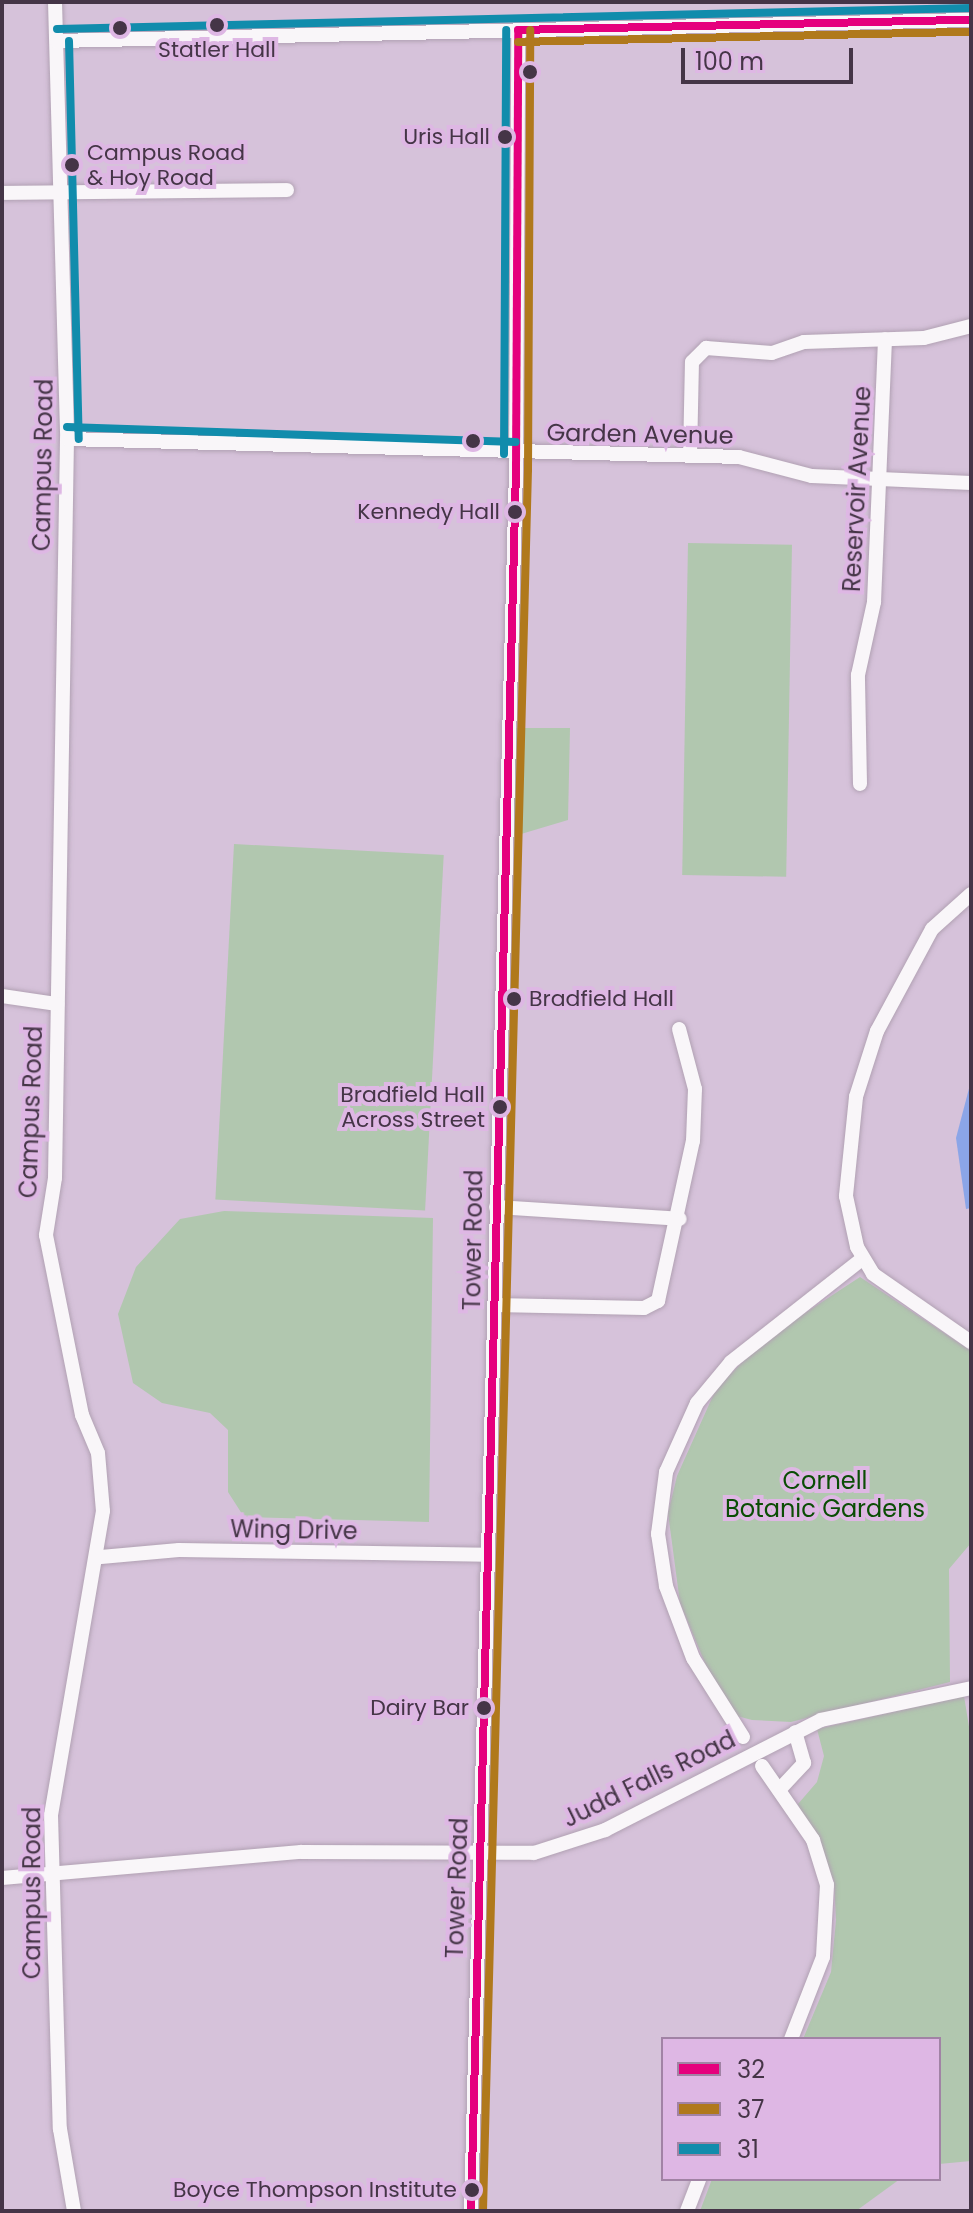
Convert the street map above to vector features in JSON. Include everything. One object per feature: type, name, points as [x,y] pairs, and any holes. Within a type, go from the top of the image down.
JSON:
[{"type":"street","name":"Campus Road","points":[[55,2],[64,189],[67,439],[55,1178],[46,1235],[82,1415],[100,1460],[101,1557],[56,1776],[52,1874],[60,2129],[74,2211]]},
{"type":"street","points":[[57,41],[971,20]]},
{"type":"street","name":"Tower Road","points":[[471,2211],[516,454],[518,30]]},
{"type":"street","points":[[2,193],[64,189],[287,190]]},
{"type":"street","points":[[690,456],[692,362],[703,349],[738,355],[804,342],[885,339],[971,326]]},
{"type":"street","name":"Reservoir Avenue","points":[[860,784],[858,675],[874,602],[885,339]]},
{"type":"street","name":"Garden Avenue","points":[[67,439],[516,454],[690,456],[762,460],[812,476],[971,483]]},
{"type":"street","points":[[971,894],[932,929],[866,1058],[846,1196],[862,1259],[913,1307],[971,1342]]},
{"type":"street","points":[[2,996],[57,1004]]},
{"type":"street","points":[[494,1305],[614,1307],[658,1301],[680,1219],[695,1089],[679,1029]]},
{"type":"street","points":[[496,1207],[680,1219]]},
{"type":"street","points":[[743,1737],[693,1658],[666,1586],[658,1534],[666,1472],[697,1403],[731,1362],[862,1259]]},
{"type":"street","name":"Wing Drive","points":[[101,1557],[179,1550],[487,1555]]},
{"type":"street","name":"Judd Falls Road","points":[[2,1878],[340,1850],[480,1855],[534,1853],[586,1839],[795,1732],[853,1710],[971,1688]]},
{"type":"street","points":[[779,1790],[804,1763],[795,1732]]},
{"type":"street","points":[[762,1766],[813,1840],[829,1901],[816,1984],[792,2037]]},
{"type":"street","points":[[687,2211],[698,2181]]},
{"type":"green space","points":[[688,543],[792,545],[786,877],[682,875]]},
{"type":"green space","points":[[515,728],[570,728],[568,820],[511,837]]},
{"type":"green space","points":[[234,844],[444,855],[425,1211],[215,1200]]},
{"type":"green space","points":[[224,1211],[433,1218],[429,1522],[244,1517],[228,1492],[228,1430],[210,1413],[162,1403],[133,1383],[118,1314],[136,1267],[180,1219]]},
{"type":"green space","name":"Cornell Botanic Gardens","points":[[860,1277],[971,1351],[971,1543],[949,1569],[950,1682],[791,1722],[752,1720],[737,1716],[707,1668],[680,1603],[668,1513],[677,1476],[716,1389],[764,1340]]},
{"type":"green space","points":[[964,1696],[971,1739],[971,2161],[941,2164],[941,2037],[804,2037],[831,1972],[836,1920],[834,1881],[798,1804],[817,1782],[824,1756],[817,1729]]},
{"type":"green space","points":[[711,2181],[897,2181],[856,2211],[700,2211]]},
{"type":"water","points":[[971,1081],[971,1208],[966,1209],[956,1138]]},
{"type":"transit line","name":"31","points":[[57,29],[971,8]]},
{"type":"transit line","name":"32","points":[[518,30],[971,20]]},
{"type":"transit line","name":"31","points":[[504,454],[506,30]]},
{"type":"transit line","name":"32","points":[[471,2211],[516,470],[518,30]]},
{"type":"transit line","name":"37","points":[[483,2211],[528,470],[530,30]]},
{"type":"transit line","name":"37","points":[[518,42],[971,32]]},
{"type":"transit line","name":"31","points":[[69,41],[79,439]]},
{"type":"transit line","name":"31","points":[[67,427],[516,442]]},
{"type":"place","name":"Statler Hall","points":[[217,25]]},
{"type":"place","name":"Uris Hall","points":[[505,137]]},
{"type":"place","name":"Campus Road & Hoy Road","points":[[72,165]]},
{"type":"place","name":"Kennedy Hall","points":[[515,512]]},
{"type":"place","name":"Bradfield Hall","points":[[514,999]]},
{"type":"place","name":"Bradfield Hall Across Street","points":[[500,1107]]},
{"type":"place","name":"Dairy Bar","points":[[484,1708]]},
{"type":"place","name":"Boyce Thompson Institute","points":[[472,2190]]}]
